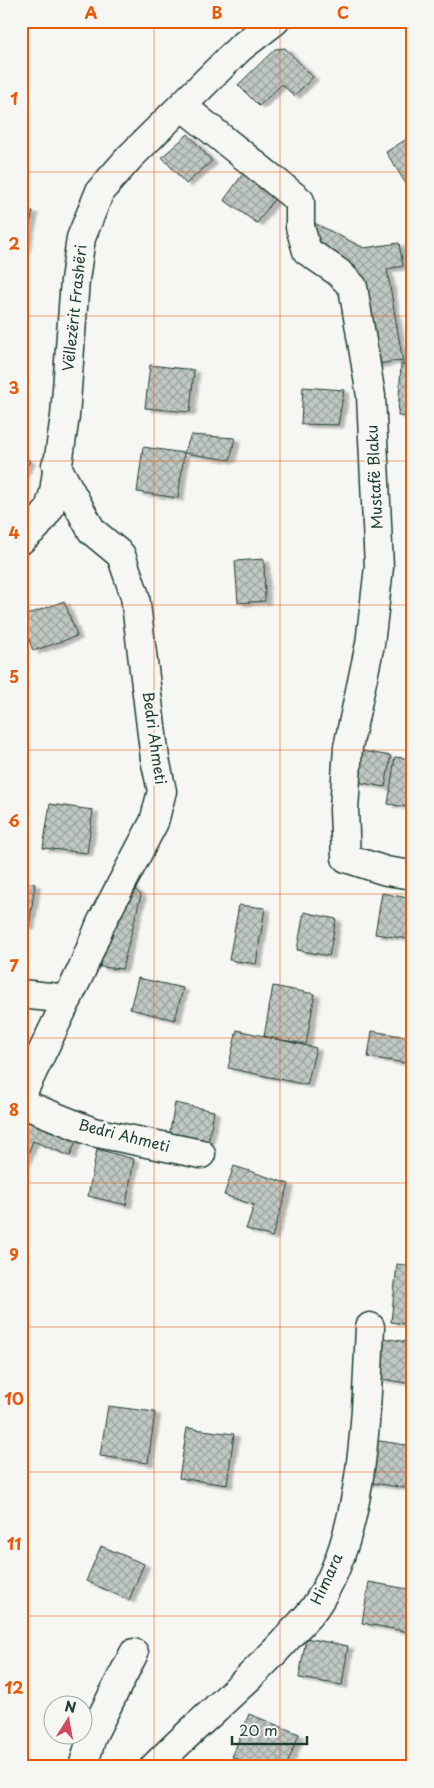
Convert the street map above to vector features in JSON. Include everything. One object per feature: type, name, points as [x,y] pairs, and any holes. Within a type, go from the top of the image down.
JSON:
[{"type":"street","name":"Vëllezërit Frashëri","points":[[21,540],[37,526],[49,509],[65,416],[75,280],[81,238],[100,191],[125,163],[240,48],[275,21]]},
{"type":"street","name":"Mustafë Blaku","points":[[182,106],[300,201],[300,227],[307,251],[338,272],[352,287],[371,396],[379,567],[370,644],[348,747],[344,810],[346,858],[386,871],[413,875]]},
{"type":"street","name":"Bedri Ahmeti","points":[[21,1096],[68,999],[100,923],[154,822],[162,791],[155,759],[135,596],[122,555],[92,531],[56,465]]},
{"type":"street","points":[[21,994],[68,999]]},
{"type":"street","name":"Bedri Ahmeti","points":[[21,1103],[93,1132],[201,1154]]},
{"type":"street","name":"Himara","points":[[154,1767],[270,1658],[315,1607],[336,1564],[351,1518],[365,1435],[370,1327]]},
{"type":"street","points":[[83,1767],[92,1736],[134,1653]]},
{"type":"building","points":[[285,48],[313,77],[294,96],[282,84],[259,106],[238,85],[275,49]]},
{"type":"building","points":[[188,134],[212,161],[186,184],[162,157]]},
{"type":"building","points":[[413,135],[413,195],[386,152]]},
{"type":"building","points":[[245,171],[278,194],[257,223],[224,200]]},
{"type":"building","points":[[21,208],[33,211],[24,249],[21,248]]},
{"type":"building","points":[[308,220],[364,248],[399,243],[403,266],[387,269],[403,362],[395,361],[374,365],[355,266],[313,248]]},
{"type":"building","points":[[401,364],[413,365],[413,417],[398,416]]},
{"type":"building","points":[[150,365],[194,370],[190,412],[145,408]]},
{"type":"building","points":[[303,387],[344,390],[338,425],[301,424]]},
{"type":"building","points":[[191,435],[235,438],[230,460],[184,453]]},
{"type":"building","points":[[143,447],[184,453],[178,498],[137,492]]},
{"type":"building","points":[[21,456],[30,461],[21,476]]},
{"type":"building","points":[[264,559],[265,601],[238,603],[235,561]]},
{"type":"building","points":[[64,601],[77,636],[33,651],[21,617]]},
{"type":"building","points":[[363,751],[391,756],[385,787],[357,782]]},
{"type":"building","points":[[395,757],[413,759],[413,808],[388,804]]},
{"type":"building","points":[[50,804],[93,810],[87,853],[43,848]]},
{"type":"building","points":[[21,882],[35,884],[29,927],[21,926]]},
{"type":"building","points":[[128,883],[141,895],[122,969],[100,967],[113,907]]},
{"type":"building","points":[[382,893],[413,899],[409,939],[375,934]]},
{"type":"building","points":[[239,905],[265,908],[256,964],[229,960]]},
{"type":"building","points":[[304,912],[336,919],[329,956],[297,950]]},
{"type":"building","points":[[138,978],[183,988],[175,1020],[130,1009]]},
{"type":"building","points":[[273,986],[315,994],[306,1044],[264,1037]]},
{"type":"building","points":[[237,1030],[316,1048],[307,1085],[228,1068]]},
{"type":"building","points":[[372,1031],[413,1038],[411,1064],[368,1057]]},
{"type":"building","points":[[175,1103],[214,1111],[207,1149],[168,1142]]},
{"type":"building","points":[[21,1115],[78,1136],[70,1156],[33,1141],[21,1171]]},
{"type":"building","points":[[97,1149],[134,1159],[126,1205],[88,1196]]},
{"type":"building","points":[[234,1166],[289,1184],[272,1237],[246,1229],[254,1205],[224,1195]]},
{"type":"building","points":[[397,1264],[413,1266],[413,1325],[391,1322]]},
{"type":"building","points":[[383,1338],[413,1343],[413,1384],[376,1378]]},
{"type":"building","points":[[108,1406],[155,1412],[148,1463],[100,1456]]},
{"type":"building","points":[[187,1428],[234,1434],[227,1485],[179,1478]]},
{"type":"building","points":[[373,1440],[413,1446],[413,1489],[366,1482]]},
{"type":"building","points":[[101,1546],[144,1564],[129,1600],[86,1581]]},
{"type":"building","points":[[369,1582],[413,1590],[413,1614],[409,1632],[362,1623]]},
{"type":"building","points":[[306,1638],[348,1646],[342,1685],[299,1678]]},
{"type":"building","points":[[249,1714],[299,1734],[286,1767],[256,1767],[232,1757]]}]
